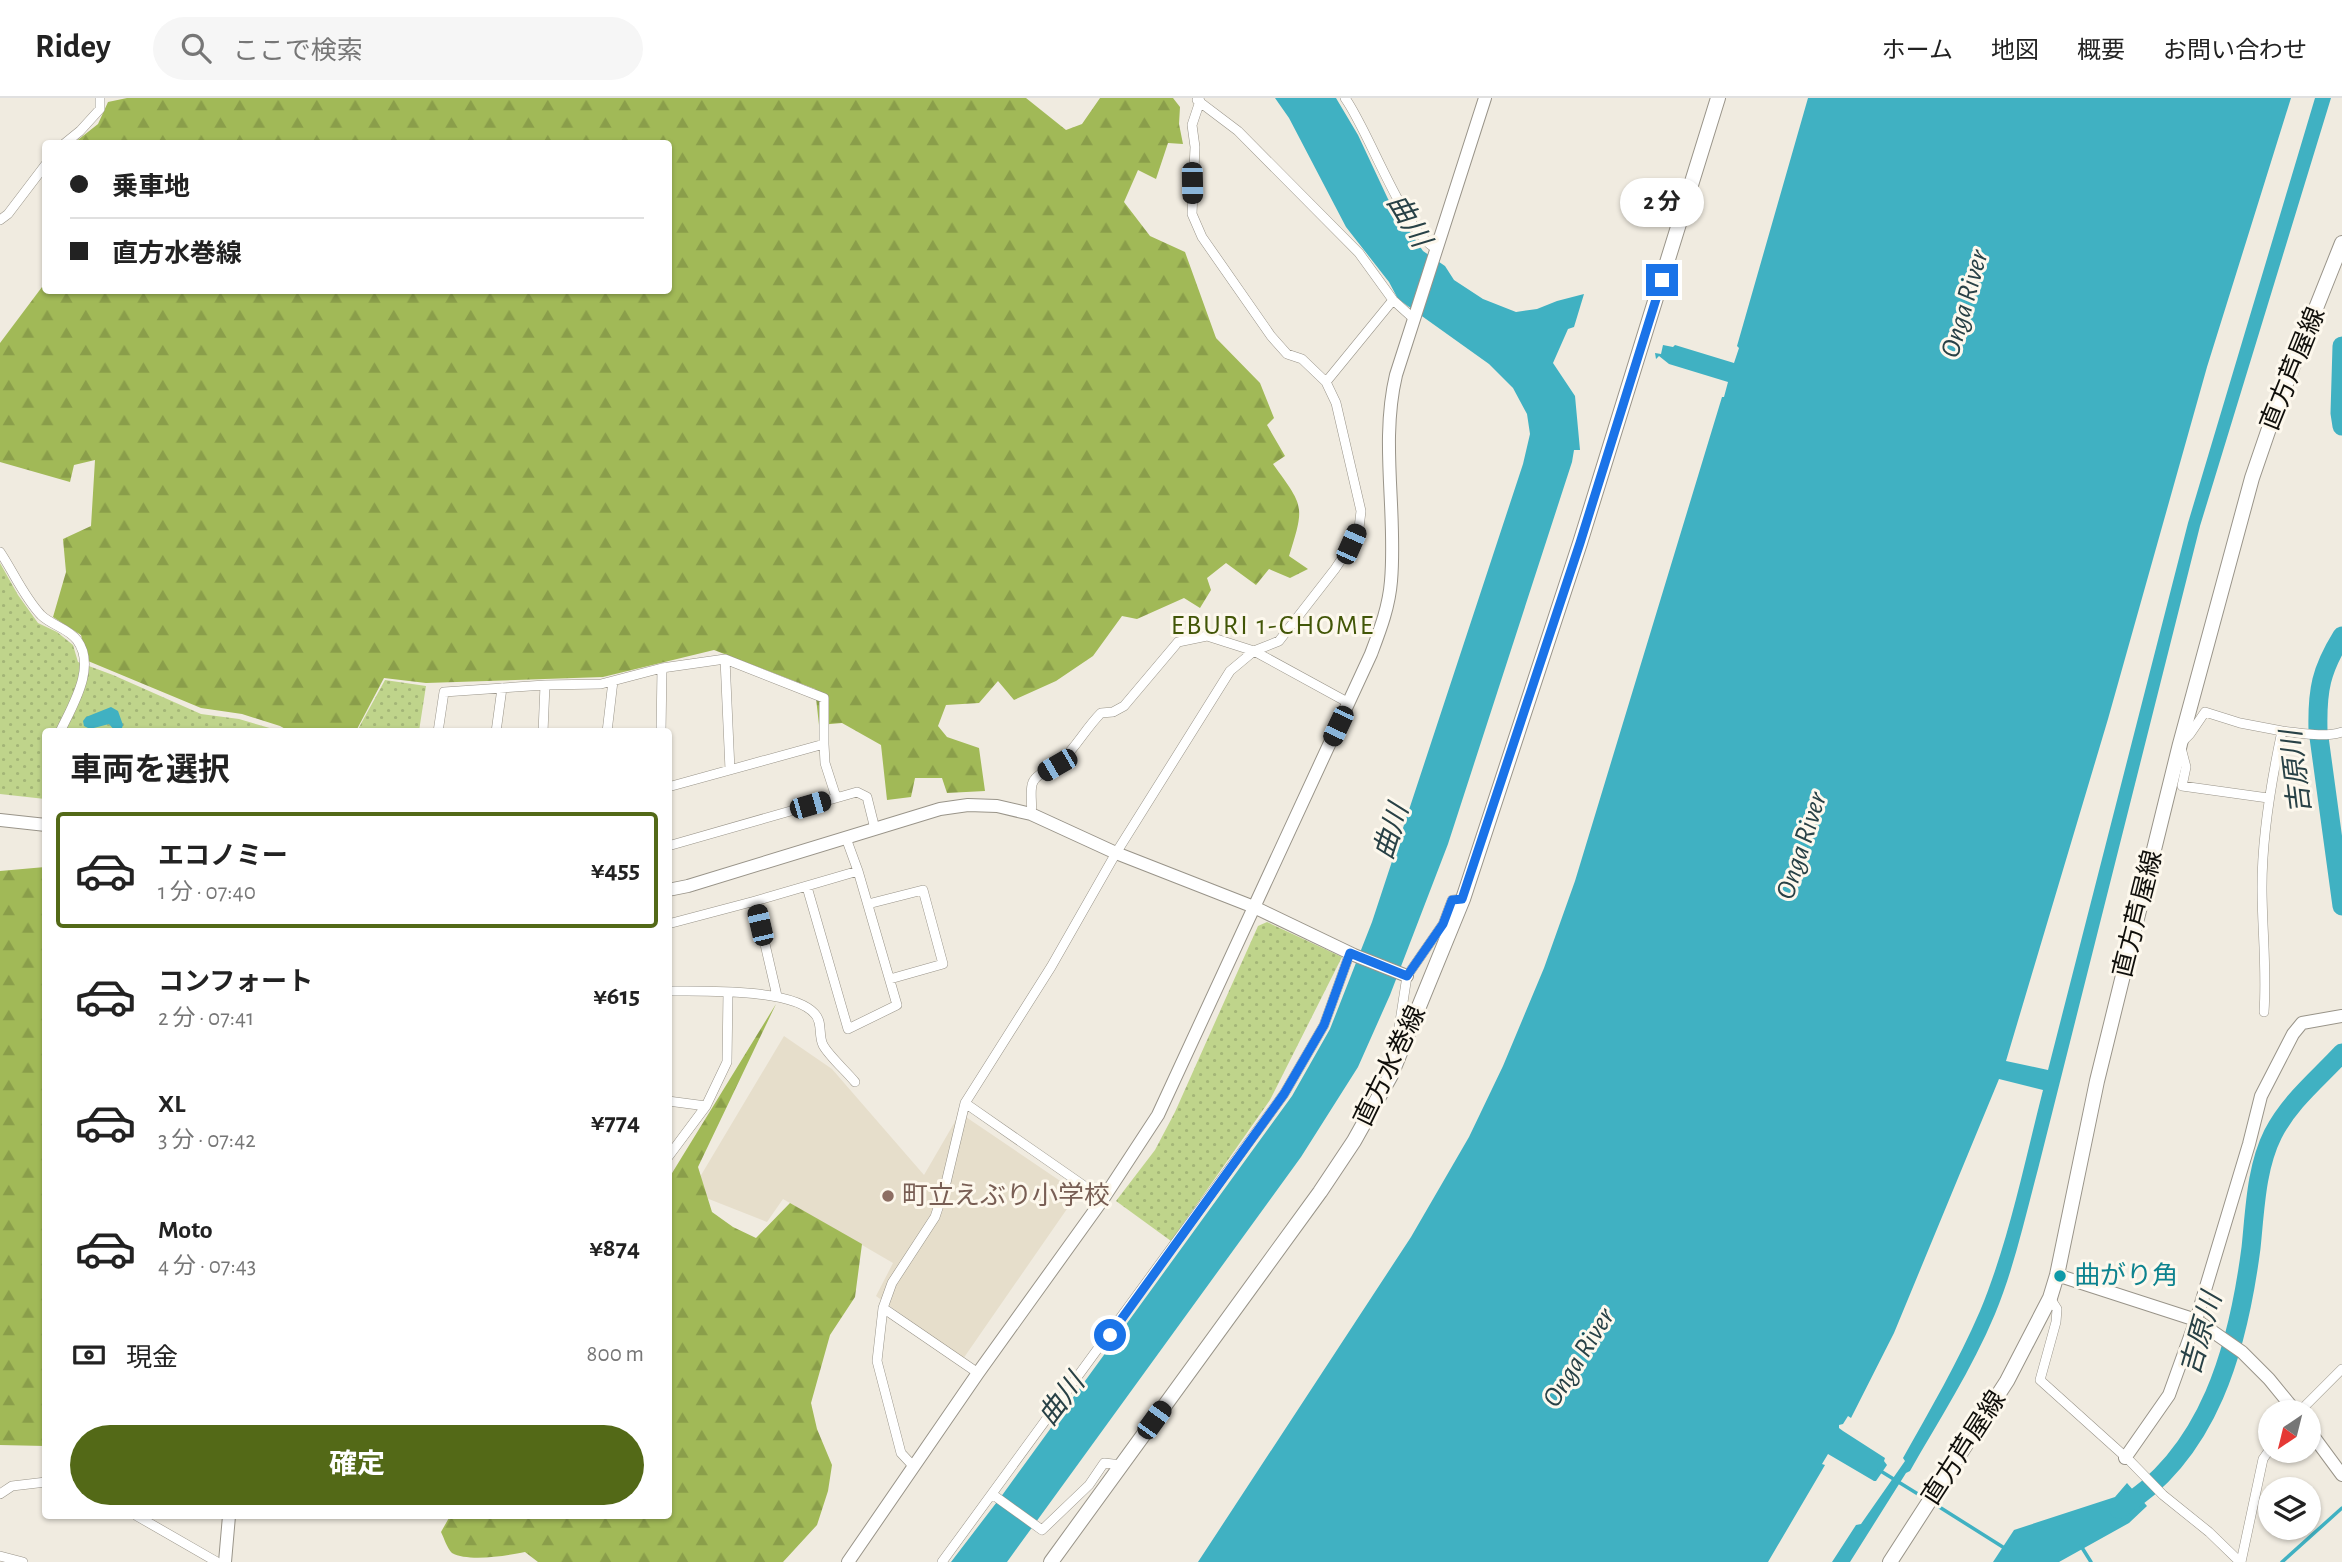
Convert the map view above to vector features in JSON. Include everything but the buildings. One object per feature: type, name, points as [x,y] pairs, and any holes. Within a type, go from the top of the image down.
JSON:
[{"type":"main road","name":"直方水巻線","points":[[1051,1562],[1320,1192],[1354,1142],[1391,1075],[1462,899],[1580,543],[1718,98]]},
{"type":"main road","name":"直方芦屋線","points":[[1890,1562],[2007,1381],[2050,1298],[2097,1081],[2180,744],[2261,448],[2342,243]]},
{"type":"street","points":[[69,140],[100,109],[100,98]]},
{"type":"street","points":[[1345,98],[1365,132],[1397,199],[1427,245],[1436,251]]},
{"type":"street","points":[[848,1562],[978,1373],[1103,1199],[1158,1115],[1371,654],[1386,615],[1390,594],[1393,549],[1391,394],[1485,98]]},
{"type":"street","points":[[914,1467],[901,1453],[877,1362],[883,1308],[892,1283],[935,1217],[965,1102],[1051,967],[1116,853],[1230,671],[1254,651],[1279,641],[1335,569],[1359,528],[1361,511],[1352,466],[1336,403],[1326,382],[1302,359],[1287,354],[1270,336],[1202,237],[1192,214],[1195,147],[1192,125],[1198,100],[1238,131],[1359,253],[1393,300],[1415,316]]},
{"type":"street","points":[[0,220],[8,214],[42,169]]},
{"type":"street","points":[[1326,382],[1393,300]]},
{"type":"street","points":[[0,552],[23,592],[43,617],[77,640],[86,663],[62,728]]},
{"type":"street","points":[[1031,814],[1031,785],[1034,779],[1057,765],[1075,748],[1101,713],[1113,712],[1124,706],[1178,642],[1207,636],[1254,651],[1349,703]]},
{"type":"street","points":[[725,659],[730,770]]},
{"type":"street","points":[[439,728],[444,692],[601,684],[662,668],[725,659],[824,698],[825,763],[836,797]]},
{"type":"street","points":[[661,728],[662,668]]},
{"type":"street","points":[[607,728],[613,681]]},
{"type":"street","points":[[543,728],[545,685]]},
{"type":"street","points":[[497,728],[502,688]]},
{"type":"street","points":[[2268,798],[2182,786],[2186,767],[2180,744],[2205,712],[2240,723],[2282,731],[2314,735],[2342,732]]},
{"type":"street","points":[[2264,1012],[2267,973],[2262,886],[2268,798],[2282,731]]},
{"type":"street","points":[[672,786],[824,744]]},
{"type":"street","points":[[672,844],[858,792],[867,797],[875,829]]},
{"type":"street","points":[[672,889],[701,883],[940,809],[968,805],[997,806],[1031,814],[1116,853],[1254,907],[1352,954],[1407,976]]},
{"type":"street","points":[[0,820],[42,825]]},
{"type":"street","points":[[807,887],[848,1029],[897,1005],[846,838]]},
{"type":"street","points":[[672,923],[858,871]]},
{"type":"street","points":[[868,904],[923,890],[943,964],[890,979]]},
{"type":"street","points":[[1391,1075],[1388,1057],[1399,1028],[1407,976],[1443,924],[1452,900],[1462,899]]},
{"type":"street","points":[[755,901],[777,996]]},
{"type":"street","points":[[942,1562],[1284,1094],[1324,1025],[1352,954]]},
{"type":"street","points":[[672,991],[777,996],[801,1003],[819,1019],[823,1044],[855,1082]]},
{"type":"street","points":[[672,1151],[706,1106],[727,1062],[728,992]]},
{"type":"street","points":[[2128,1460],[2169,1395],[2196,1320],[2261,1096],[2293,1034],[2302,1023],[2342,1016]]},
{"type":"street","points":[[672,1102],[706,1106]]},
{"type":"street","points":[[965,1102],[1103,1199]]},
{"type":"street","points":[[2057,1275],[2196,1320],[2242,1352],[2287,1400]]},
{"type":"street","points":[[2050,1298],[2057,1309],[2056,1322],[2040,1380],[2163,1495],[2241,1562]]},
{"type":"street","points":[[883,1308],[978,1373]]},
{"type":"street","points":[[2310,1400],[2342,1369]]},
{"type":"street","points":[[2321,1447],[2342,1475]]},
{"type":"street","points":[[992,1494],[1042,1530],[1089,1485],[1104,1463],[1122,1465]]},
{"type":"street","points":[[2241,1562],[2262,1463]]},
{"type":"street","points":[[0,1494],[12,1486],[42,1482]]},
{"type":"street","points":[[142,1519],[217,1562]]},
{"type":"street","points":[[225,1562],[229,1519]]},
{"type":"street","points":[[0,1556],[23,1562]]},
{"type":"shaded area","name":"町立えぶり小学校","points":[[784,1036],[832,1069],[924,1175],[960,1113],[1078,1193],[963,1359],[876,1296],[893,1263],[783,1199],[767,1222],[691,1192]]},
{"type":"green space","points":[[127,98],[1026,98],[1066,130],[1082,124],[1100,98],[1173,98],[1180,107],[1179,124],[1183,144],[1168,143],[1156,179],[1138,170],[1124,202],[1150,236],[1185,252],[1216,338],[1260,383],[1274,418],[1267,425],[1285,456],[1273,464],[1291,489],[1299,507],[1298,526],[1289,556],[1308,569],[1290,578],[1269,569],[1256,585],[1226,563],[1207,578],[1211,590],[1200,608],[1184,598],[1137,619],[1122,616],[1093,656],[1056,681],[1014,700],[998,681],[979,703],[946,705],[938,726],[947,737],[979,748],[985,791],[947,793],[942,778],[915,778],[911,797],[887,800],[881,745],[842,723],[819,725],[815,689],[714,650],[603,677],[426,683],[384,678],[358,728],[284,728],[242,714],[201,708],[88,661],[81,635],[53,617],[66,572],[63,539],[91,526],[95,460],[74,465],[70,482],[0,462],[0,343],[42,287],[42,294],[672,294],[672,140],[78,140],[98,124],[108,102]]},
{"type":"green space","points":[[0,563],[38,623],[57,632],[73,645],[78,662],[201,714],[239,719],[270,728],[42,728],[42,799],[0,794]]},
{"type":"green space","points":[[385,680],[426,686],[419,728],[359,728]]},
{"type":"green space","points":[[42,867],[42,1446],[0,1445],[0,871]]},
{"type":"green space","points":[[1267,922],[1342,957],[1270,1100],[1171,1241],[1116,1201],[1155,1150],[1175,1112],[1258,926]]},
{"type":"green space","points":[[776,1004],[698,1167],[712,1212],[733,1227],[756,1238],[790,1203],[862,1244],[855,1297],[830,1335],[811,1403],[817,1429],[832,1465],[828,1491],[817,1525],[783,1562],[538,1562],[525,1552],[477,1558],[452,1553],[441,1532],[448,1519],[672,1519],[672,1173]]},
{"type":"water","points":[[1275,98],[1336,98],[1358,135],[1388,199],[1423,251],[1445,266],[1454,280],[1483,299],[1516,312],[1537,309],[1584,294],[1574,327],[1568,329],[1553,363],[1575,396],[1580,450],[1574,450],[1448,844],[1390,995],[1358,1067],[1301,1157],[1007,1562],[951,1562],[1292,1096],[1330,1029],[1372,922],[1523,464],[1530,434],[1527,414],[1513,388],[1489,364],[1398,299],[1389,282],[1346,227],[1289,118]]},
{"type":"water","name":"Onga River","points":[[1808,98],[2291,98],[2207,367],[2108,719],[2006,1061],[2048,1070],[2188,523],[2315,98],[2331,98],[2200,526],[2024,1224],[1995,1314],[1966,1374],[1910,1471],[1906,1473],[1850,1562],[1832,1562],[1856,1525],[1861,1524],[1905,1461],[1903,1458],[1962,1349],[1990,1284],[2015,1202],[2043,1090],[1999,1079],[1894,1333],[1851,1418],[1848,1416],[1843,1424],[1839,1425],[1843,1431],[1885,1458],[1887,1465],[1874,1481],[1828,1454],[1822,1464],[1825,1465],[1768,1562],[1198,1562],[1411,1237],[1469,1137],[1503,1066],[1544,968],[1575,881],[1728,382],[1669,364],[1659,356],[1656,359],[1655,353],[1661,354],[1663,345],[1675,345],[1734,363]]},
{"type":"water","points":[[111,707],[118,711],[123,725],[122,728],[112,728],[109,724],[88,728],[83,721],[86,717]]},
{"type":"water","points":[[2127,1483],[2147,1506],[2129,1523],[2059,1562],[1993,1562],[2014,1530],[2115,1497]]},
{"type":"waterway","name":"吉原川","points":[[2342,346],[2342,426]]},
{"type":"waterway","name":"吉原川","points":[[2342,636],[2325,670],[2318,716],[2342,906]]},
{"type":"waterway","name":"吉原川","points":[[2119,1509],[2150,1486],[2176,1459],[2197,1428],[2214,1395],[2228,1360],[2238,1323],[2251,1248],[2257,1190],[2267,1147],[2288,1111],[2342,1053]]},
{"type":"waterway","points":[[1879,1470],[1926,1499]]},
{"type":"waterway","points":[[1933,1503],[2006,1549]]},
{"type":"waterway","points":[[2282,1562],[2342,1508]]},
{"type":"waterway","points":[[2081,1546],[2091,1562]]},
{"type":"place","name":"町立えぶり小学校","points":[[888,1196]]},
{"type":"place","name":"曲がり角","points":[[2060,1276]]},
{"type":"district","name":"EBURI 1-CHOME","points":[[1273,626]]},
{"type":"route","points":[[1110,1335],[1284,1094],[1324,1025],[1350,953],[1407,976],[1443,924],[1452,900],[1462,899],[1580,543],[1662,280]]},
{"type":"water label","name":"曲川","points":[[1408,221]]},
{"type":"water label","name":"曲川","points":[[1392,832]]},
{"type":"water label","name":"曲川","points":[[1062,1400]]}]
